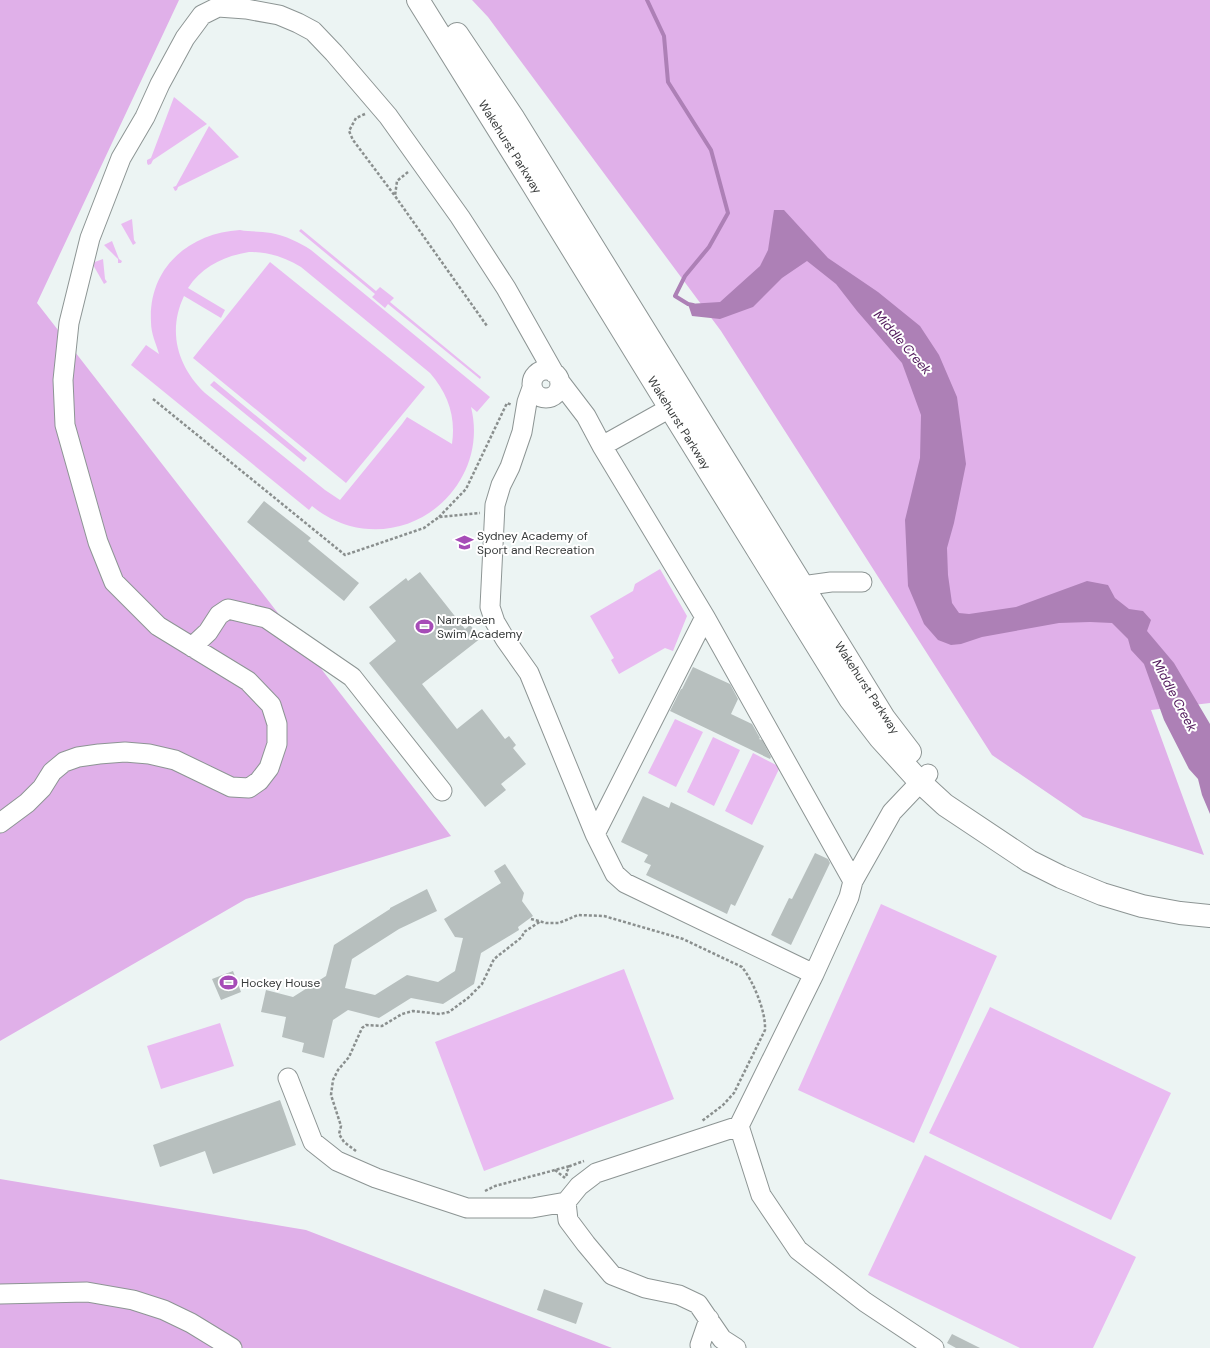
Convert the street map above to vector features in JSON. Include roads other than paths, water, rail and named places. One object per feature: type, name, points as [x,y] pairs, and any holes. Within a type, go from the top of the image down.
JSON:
[{"type":"main road","name":"Wakehurst Parkway","points":[[418,0],[534,185],[850,699],[880,738],[924,778]]},
{"type":"main road","name":"Wakehurst Parkway","points":[[430,0],[457,34],[514,119],[884,718],[905,747],[924,778],[945,805],[970,820],[995,839],[1029,861],[1061,877],[1102,894],[1142,906],[1180,913],[1210,916]]},
{"type":"street","points":[[0,823],[32,798],[42,788],[52,772],[64,762],[78,758],[99,754],[125,752],[149,754],[175,760],[231,787],[249,788],[259,781],[269,768],[277,744],[276,724],[271,704],[248,681],[158,626],[114,582],[98,542],[65,425],[63,380],[70,323],[90,238],[121,158],[145,117],[160,84],[185,38],[202,15],[218,7],[246,9],[279,15],[313,31],[388,116],[460,217],[503,284],[554,387],[586,416],[602,446],[705,617],[853,881]]},
{"type":"street","points":[[554,387],[546,370],[538,373],[532,380],[532,388],[522,432],[510,467],[501,485],[495,505],[490,607],[495,622],[529,673],[595,834],[615,874],[625,883],[814,974]]},
{"type":"street","points":[[670,408],[674,377]]},
{"type":"street","points":[[532,388],[540,397],[554,387]]},
{"type":"street","points":[[522,432],[554,387]]},
{"type":"street","points":[[602,446],[670,408]]},
{"type":"street","points":[[670,408],[684,417],[764,537],[790,566]]},
{"type":"street","points":[[802,586],[831,582],[862,582]]},
{"type":"street","points":[[192,648],[208,632],[219,615],[228,609],[266,618],[352,677],[442,792]]},
{"type":"street","points":[[595,834],[705,617]]},
{"type":"street","points":[[924,778],[892,812],[853,881],[849,897],[814,974],[739,1126],[761,1195],[798,1250],[865,1302],[929,1345]]},
{"type":"street","points":[[288,1078],[313,1142],[337,1161],[376,1178],[467,1208],[532,1208],[566,1202],[579,1186],[596,1173],[739,1126]]},
{"type":"street","points":[[566,1202],[568,1220],[612,1275],[645,1288],[679,1295],[698,1304],[722,1339],[736,1348]]},
{"type":"street","points":[[0,1294],[87,1292],[133,1300],[164,1310],[191,1323],[232,1348]]},
{"type":"street","points":[[701,1348],[700,1345],[709,1319]]},
{"type":"water","points":[[774,210],[784,210],[828,258],[878,292],[920,326],[939,355],[957,397],[966,464],[954,523],[947,548],[948,575],[952,603],[959,613],[969,614],[1016,607],[1087,581],[1108,585],[1115,598],[1129,609],[1143,611],[1151,620],[1147,631],[1174,663],[1210,724],[1210,814],[1202,795],[1198,779],[1189,769],[1164,720],[1144,664],[1131,650],[1128,639],[1112,623],[1059,623],[982,637],[961,644],[951,645],[938,640],[924,624],[908,586],[905,520],[920,458],[921,415],[902,363],[836,284],[807,261],[782,278],[753,307],[720,319],[692,316],[688,304],[720,302],[760,266],[768,250]]},
{"type":"waterway","name":"Middle Creek","points":[[647,0],[664,36],[668,82],[711,150],[728,213],[709,247],[685,276],[675,296],[688,304],[693,305]]},
{"type":"place","name":"Sydney Academy of Sport and Recreation","points":[[464,543]]},
{"type":"place","name":"Narrabeen Swim Academy","points":[[424,627]]},
{"type":"place","name":"Hockey House","points":[[228,983]]}]
